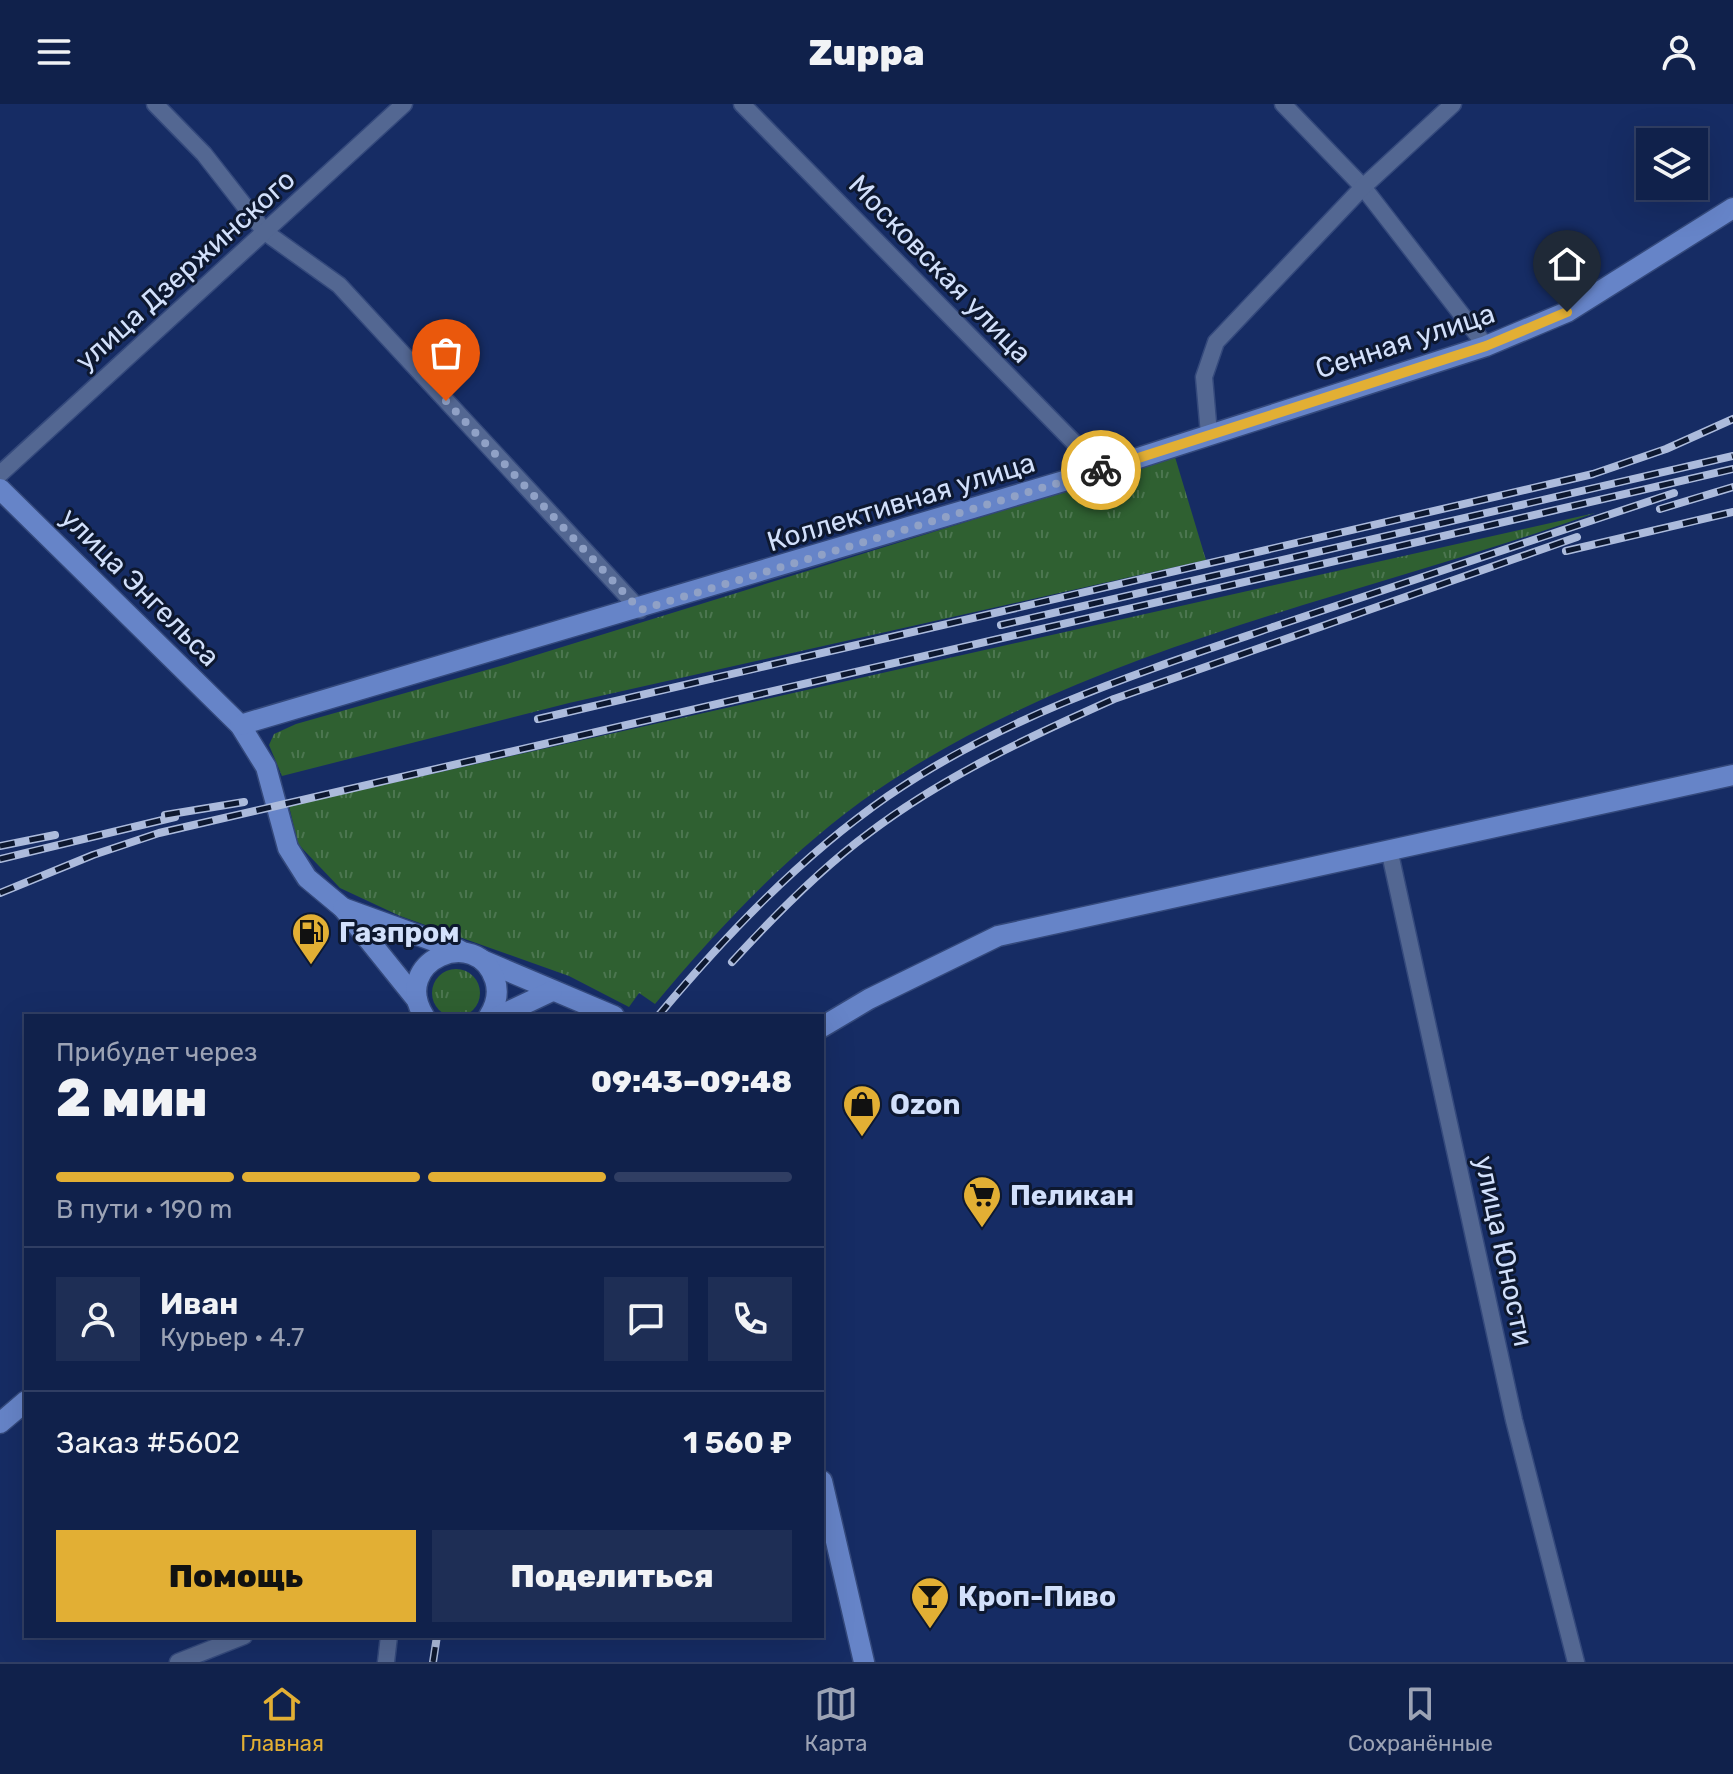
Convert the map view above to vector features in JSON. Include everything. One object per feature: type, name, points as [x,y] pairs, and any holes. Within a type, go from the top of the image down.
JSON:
[{"type":"main road","name":"Сенная улица","points":[[1209,434],[1486,346],[1567,312],[1733,208]]},
{"type":"main road","name":"Коллективная улица","points":[[240,725],[640,610],[1101,470],[1209,434]]},
{"type":"main road","name":"улица Энгельса","points":[[0,489],[240,725],[266,767],[288,848],[307,878],[343,908]]},
{"type":"main road","points":[[824,1026],[869,999],[998,936],[1733,775]]},
{"type":"main road","points":[[343,908],[473,956],[609,1014]]},
{"type":"main road","points":[[343,908],[421,1008]]},
{"type":"main road","points":[[421,1008],[418,981],[431,961],[448,953],[473,956],[490,969],[496,984],[496,1000],[490,1014]]},
{"type":"main road","points":[[503,1014],[552,991]]},
{"type":"main road","points":[[0,1423],[24,1403]]},
{"type":"main road","points":[[824,1490],[864,1662]]},
{"type":"street","points":[[155,104],[204,154],[265,232],[339,285],[640,610]]},
{"type":"street","name":"улица Дзержинского","points":[[0,474],[404,104]]},
{"type":"street","name":"Московская улица","points":[[742,104],[1101,470]]},
{"type":"street","points":[[1283,104],[1363,187],[1486,346]]},
{"type":"street","points":[[1209,434],[1204,377],[1216,342],[1363,187],[1453,104]]},
{"type":"street","name":"улица Юности","points":[[1389,849],[1514,1420],[1576,1662]]},
{"type":"street","points":[[178,1662],[239,1638]]},
{"type":"street","points":[[386,1662],[389,1638]]},
{"type":"green space","points":[[1175,457],[1206,560],[569,703],[282,776],[269,745],[274,734],[296,724],[504,665]]},
{"type":"green space","points":[[1595,513],[1133,662],[1043,699],[957,741],[876,791],[786,863],[705,946],[655,1004],[639,993],[629,1007],[569,976],[400,916],[340,888],[298,844],[289,806]]},
{"type":"green space","points":[[447,971],[465,971],[478,984],[478,1002],[467,1014],[445,1014],[434,1002],[434,984]]},
{"type":"railway","points":[[538,719],[1593,474],[1666,449],[1733,419]]},
{"type":"railway","points":[[1001,625],[1733,456]]},
{"type":"railway","points":[[0,893],[93,855],[159,833],[1733,469]]},
{"type":"railway","points":[[1660,509],[1733,487]]},
{"type":"railway","points":[[660,1014],[766,898],[824,845],[888,796],[980,741],[1127,678],[1674,493]]},
{"type":"railway","points":[[1566,551],[1733,512]]},
{"type":"railway","points":[[732,962],[798,894],[869,833],[927,793],[1019,743],[1114,699],[1577,537]]},
{"type":"railway","points":[[165,815],[244,802]]},
{"type":"railway","points":[[0,859],[175,817]]},
{"type":"railway","points":[[0,846],[55,835]]},
{"type":"railway","points":[[433,1662],[437,1638]]},
{"type":"way so far","points":[[446,401],[640,610],[1101,470]]},
{"type":"place","name":"Газпром","points":[[311,966]]},
{"type":"place","name":"Ozon","points":[[862,1138]]},
{"type":"place","name":"Пеликан","points":[[982,1229]]},
{"type":"place","name":"Кроп-Пиво","points":[[930,1630]]},
{"type":"route","points":[[1101,470],[1486,346],[1567,312]]}]
